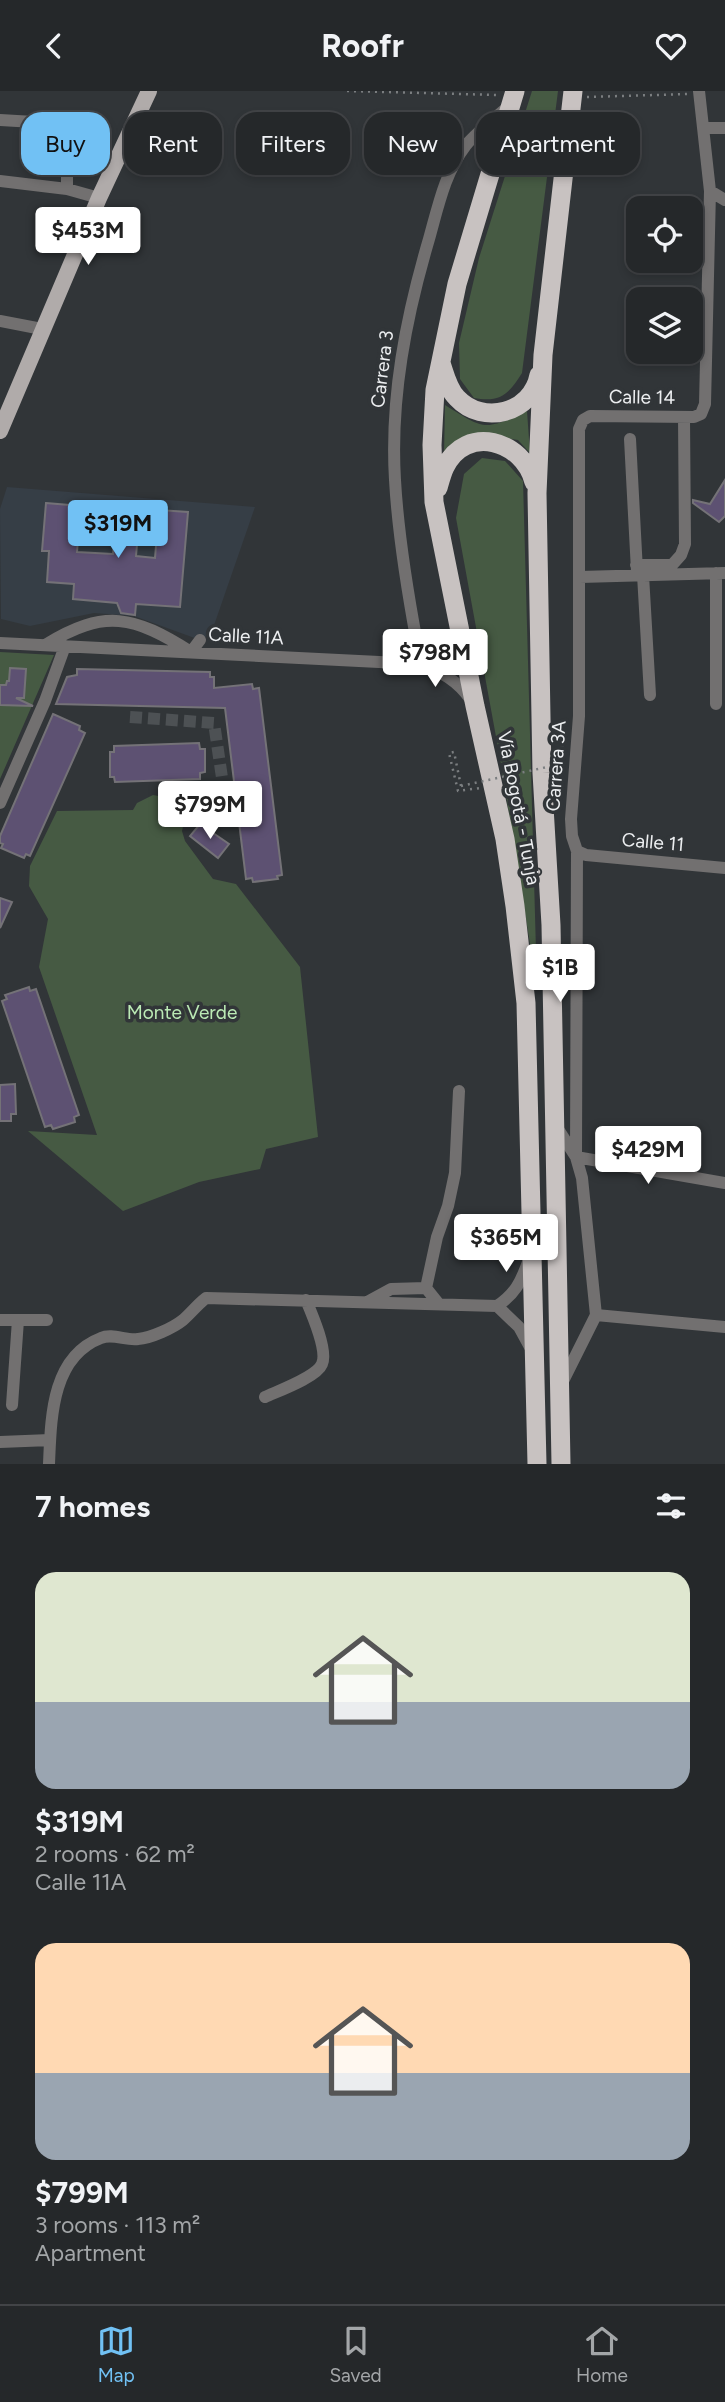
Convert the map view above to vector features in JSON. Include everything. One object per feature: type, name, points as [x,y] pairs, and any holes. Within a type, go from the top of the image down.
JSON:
[{"type":"highway","name":"Vía Bogotá - Tunja","points":[[561,1464],[551,925],[542,773],[537,493],[543,355],[572,94]]},
{"type":"highway","name":"Vía Bogotá - Tunja","points":[[513,97],[457,284],[435,390],[432,445],[434,502],[493,785],[515,906],[526,1003],[537,1464]]},
{"type":"highway","points":[[440,362],[455,397],[476,411],[500,413],[516,408],[529,397],[538,382],[543,355]]},
{"type":"highway","points":[[434,502],[445,465],[457,451],[474,443],[492,442],[509,447],[523,459],[532,475],[537,493]]},
{"type":"main road","points":[[1,424],[41,328],[149,91]]},
{"type":"street","points":[[699,92],[710,191]]},
{"type":"street","name":"Carrera 3","points":[[401,663],[417,643],[408,594],[395,479],[397,399],[412,296],[444,186],[454,164],[466,145],[513,97]]},
{"type":"street","points":[[0,120],[51,123],[62,127],[66,139],[67,189]]},
{"type":"street","points":[[703,128],[725,128]]},
{"type":"street","points":[[0,181],[67,189],[99,198]]},
{"type":"street","points":[[710,191],[725,191]]},
{"type":"street","points":[[710,191],[725,200]]},
{"type":"street","name":"Calle 14","points":[[583,420],[590,416],[694,417],[701,414],[705,404],[710,191]]},
{"type":"street","points":[[0,321],[41,328]]},
{"type":"street","points":[[639,572],[672,565],[681,555],[685,544],[684,417]]},
{"type":"street","name":"Carrera 3A","points":[[583,420],[579,429],[579,739],[571,819],[577,851],[576,1157],[582,1178],[596,1315]]},
{"type":"street","points":[[630,439],[650,695]]},
{"type":"street","points":[[580,577],[639,572],[721,573],[716,704]]},
{"type":"street","points":[[45,645],[79,626],[98,621],[120,621],[159,633],[191,652],[200,640]]},
{"type":"street","name":"Calle 11A","points":[[0,643],[419,664],[452,679],[465,691],[475,706]]},
{"type":"street","points":[[0,803],[45,701],[65,646]]},
{"type":"street","name":"Calle 11","points":[[577,851],[586,855],[725,867]]},
{"type":"street","points":[[426,1288],[454,1173],[459,1091]]},
{"type":"street","name":"Carrera 3A","points":[[554,1124],[576,1157]]},
{"type":"street","points":[[576,1157],[725,1183]]},
{"type":"street","points":[[49,1464],[56,1392],[64,1370],[78,1352],[103,1336],[139,1339],[181,1322],[206,1298],[497,1306],[510,1297],[521,1283],[530,1255]]},
{"type":"street","points":[[368,1301],[391,1289],[426,1288]]},
{"type":"street","points":[[426,1288],[438,1303]]},
{"type":"street","points":[[265,1397],[314,1374],[322,1365],[324,1354],[306,1300]]},
{"type":"street","points":[[497,1306],[519,1327],[533,1353]]},
{"type":"street","points":[[560,1386],[596,1315],[725,1327]]},
{"type":"street","points":[[12,1405],[18,1319]]},
{"type":"street","points":[[0,1320],[47,1320]]},
{"type":"street","points":[[0,1442],[50,1440]]},
{"type":"path","points":[[347,91],[513,97]]},
{"type":"path","points":[[572,94],[699,92]]},
{"type":"path","points":[[493,785],[458,792],[449,753],[454,752],[461,786],[556,765],[558,723],[563,723],[561,771]]},
{"type":"shaded area","points":[[7,487],[255,507],[211,634],[200,640],[134,616],[94,613],[30,626],[1,619],[0,509]]},
{"type":"green space","points":[[532,91],[558,91],[555,112],[525,112]]},
{"type":"green space","points":[[505,175],[547,175],[522,373],[508,391],[491,399],[474,398],[460,379],[459,343],[479,258]]},
{"type":"green space","points":[[445,405],[485,425],[502,422],[527,411],[530,453],[518,440],[485,435],[444,454]]},
{"type":"green space","points":[[482,458],[505,461],[523,481],[537,987],[501,764],[456,518],[464,474]]},
{"type":"green space","points":[[0,652],[54,655],[0,779]]},
{"type":"green space","name":"Monte Verde","points":[[153,795],[164,797],[180,808],[185,818],[182,831],[185,841],[213,879],[236,884],[300,967],[318,1137],[266,1149],[260,1169],[199,1182],[123,1211],[28,1131],[97,1135],[39,967],[48,919],[29,886],[30,866],[57,811],[133,810],[137,803]]},
{"type":"building","points":[[725,480],[725,516],[719,522],[693,503],[693,500],[710,504]]},
{"type":"building","points":[[46,503],[81,506],[77,552],[113,554],[117,509],[140,511],[136,556],[155,558],[159,510],[188,512],[180,607],[136,604],[135,615],[121,613],[117,603],[73,599],[74,584],[47,582],[49,551],[42,551]]},
{"type":"building","points":[[10,668],[26,669],[24,698],[16,698],[33,706],[0,705],[0,685],[6,685],[9,681]]},
{"type":"building","points":[[77,669],[210,672],[210,677],[214,677],[214,688],[252,684],[253,689],[259,688],[282,875],[277,876],[278,879],[253,882],[252,878],[246,879],[225,708],[56,704],[67,677],[77,675]]},
{"type":"building","points":[[53,714],[80,726],[79,730],[85,733],[30,856],[26,854],[24,858],[1,848],[3,844],[0,843],[0,836]]},
{"type":"building","points":[[199,743],[200,749],[205,749],[205,772],[200,773],[200,779],[115,782],[114,777],[110,777],[110,752],[114,752],[114,746]]},
{"type":"building","points":[[200,824],[229,844],[218,858],[190,836]]},
{"type":"building","points":[[0,898],[12,902],[0,928]]},
{"type":"building","points":[[29,987],[30,991],[36,989],[79,1115],[74,1117],[75,1122],[53,1129],[51,1125],[45,1127],[2,1001],[7,999],[5,995]]},
{"type":"building","points":[[15,1084],[16,1114],[11,1114],[11,1121],[0,1121],[0,1085]]},
{"type":"tunnel","points":[[130,717],[214,723],[226,805]]}]
